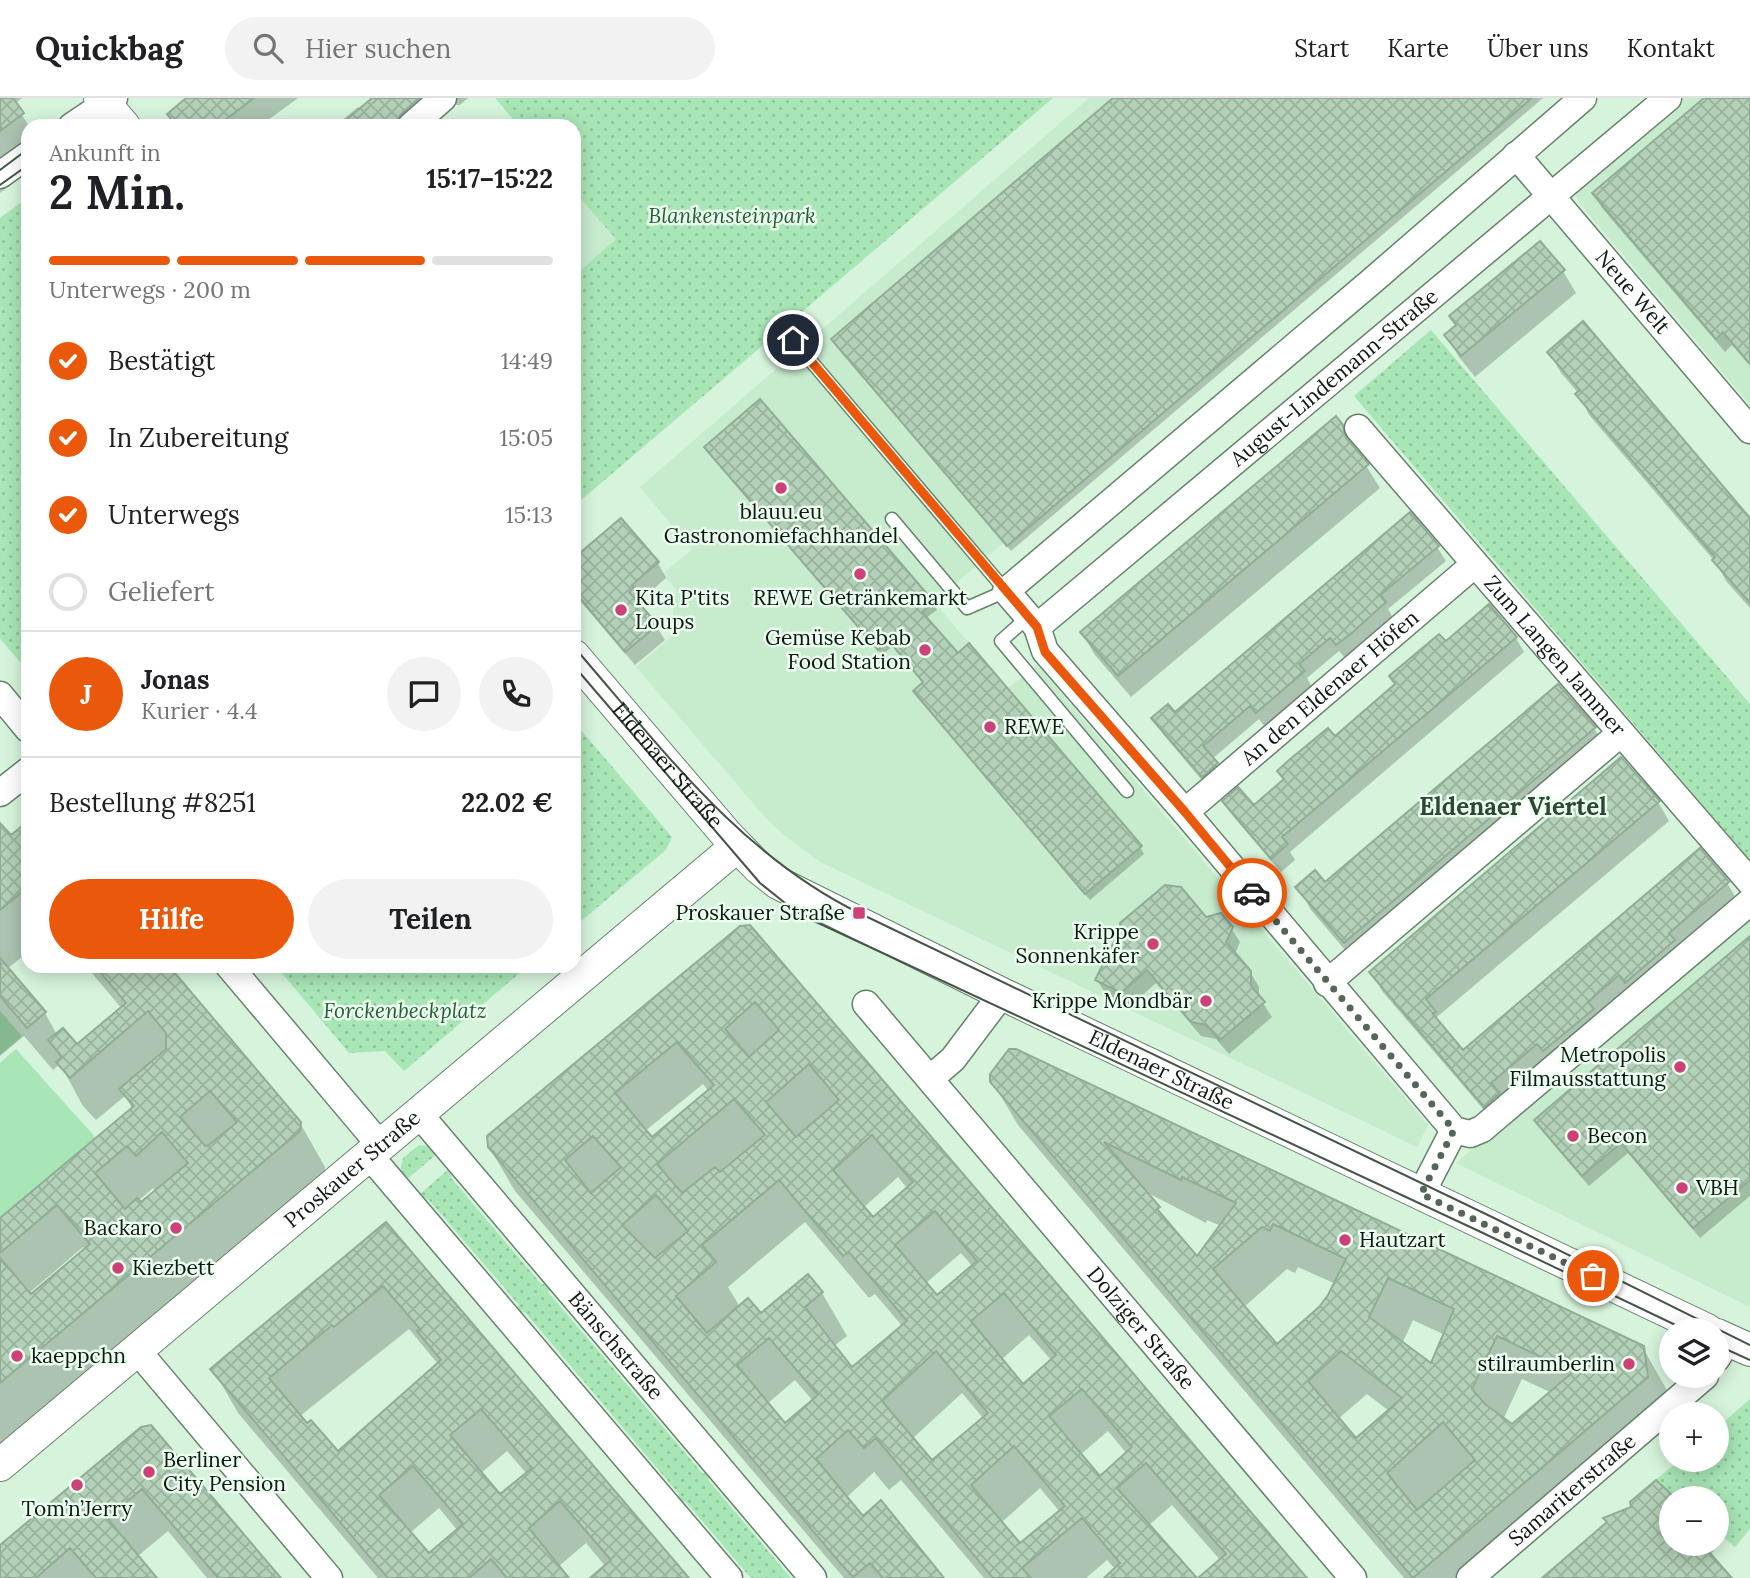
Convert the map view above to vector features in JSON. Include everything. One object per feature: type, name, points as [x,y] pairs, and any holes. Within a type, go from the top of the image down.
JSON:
[{"type":"street","points":[[419,119],[443,98]]},
{"type":"street","points":[[1583,98],[1006,591],[1032,622],[1045,652],[1185,812],[1454,1130],[1470,1134],[1482,1129],[1750,901]]},
{"type":"street","name":"August-Lindemann-Straße","points":[[1032,622],[1668,98]]},
{"type":"street","points":[[86,119],[111,107]]},
{"type":"street","name":"Neue Welt","points":[[1516,155],[1750,430]]},
{"type":"street","points":[[0,175],[21,160]]},
{"type":"street","name":"Zum Langen Jammer","points":[[1358,428],[1750,883]]},
{"type":"street","name":"An den Eldenaer Höfen","points":[[1185,812],[1475,564]]},
{"type":"street","name":"Eldenaer Straße","points":[[581,664],[737,846],[778,883],[1673,1318]]},
{"type":"street","points":[[0,695],[21,720]]},
{"type":"street","points":[[1327,983],[1621,733]]},
{"type":"street","points":[[0,793],[21,776]]},
{"type":"street","name":"Proskauer Straße","points":[[0,1465],[737,846]]},
{"type":"street","points":[[235,973],[375,1150],[729,1578]]},
{"type":"street","points":[[931,1078],[953,1059],[1002,994]]},
{"type":"street","name":"Dolziger Straße","points":[[866,1004],[1353,1578]]},
{"type":"street","name":"Bänschstraße","points":[[419,1114],[813,1578]]},
{"type":"street","points":[[1421,1194],[1454,1130]]},
{"type":"street","points":[[136,1349],[329,1578]]},
{"type":"street","name":"Samariterstraße","points":[[1470,1578],[1691,1388]]},
{"type":"lane","points":[[793,340],[1006,591],[967,608],[892,519]]},
{"type":"lane","points":[[1032,622],[1001,641],[1127,791]]},
{"type":"shaded area","points":[[1089,98],[1528,98],[934,602],[1008,688],[1037,665],[1428,1125],[1417,1147],[820,862],[765,817],[636,667],[670,638],[676,589],[662,574],[692,550],[640,487]]},
{"type":"shaded area","points":[[1680,98],[1750,98],[1750,405],[1579,203],[1575,192]]},
{"type":"shaded area","points":[[581,199],[616,239],[581,270]]},
{"type":"shaded area","points":[[1750,912],[1750,1307],[1456,1163]]},
{"type":"green space","name":"Blankensteinpark","points":[[495,98],[1053,98],[581,500],[581,270],[616,239],[581,199],[581,119],[513,119]]},
{"type":"green space","points":[[21,202],[21,663],[0,639],[0,218]]},
{"type":"green space","points":[[1431,330],[1750,704],[1750,860],[1354,396]]},
{"type":"green space","points":[[581,730],[672,837],[666,850],[581,921]]},
{"type":"green space","name":"Forckenbeckplatz","points":[[282,973],[520,973],[404,1071],[385,1051],[349,1053]]},
{"type":"green space","points":[[0,1011],[22,1036],[0,1055]]},
{"type":"green space","points":[[16,1049],[96,1138],[0,1218],[0,1063]]},
{"type":"green space","points":[[419,1145],[430,1146],[438,1153],[406,1180],[400,1171],[403,1158]]},
{"type":"green space","points":[[451,1167],[451,1178],[542,1285],[547,1282],[551,1286],[548,1292],[703,1474],[708,1472],[712,1476],[709,1481],[791,1578],[751,1578],[685,1501],[680,1504],[676,1499],[679,1494],[525,1312],[519,1314],[515,1310],[519,1305],[429,1200],[418,1196]]},
{"type":"green space","points":[[1750,1399],[1750,1529],[1735,1547],[1729,1542],[1729,1486],[1662,1486],[1655,1480],[1665,1472],[1729,1472],[1729,1417]]},
{"type":"building","points":[[0,98],[13,98],[24,113],[0,131]]},
{"type":"building","points":[[186,98],[254,98],[226,119],[171,119],[167,114]]},
{"type":"building","points":[[372,98],[419,98],[399,119],[347,119]]},
{"type":"building","points":[[1113,98],[1532,98],[1007,546],[831,339]]},
{"type":"building","points":[[1704,98],[1750,98],[1750,364],[1723,332],[1716,339],[1592,193]]},
{"type":"building","points":[[1540,241],[1565,270],[1461,356],[1444,335],[1456,325],[1449,316]]},
{"type":"building","points":[[1583,321],[1750,518],[1750,603],[1712,560],[1715,557],[1575,394],[1580,390],[1547,352]]},
{"type":"building","points":[[760,399],[934,602],[922,612],[958,653],[969,643],[1142,846],[1085,894],[913,691],[923,682],[889,641],[878,650],[704,447]]},
{"type":"building","points":[[1336,416],[1343,425],[1346,438],[1369,464],[1118,676],[1080,632]]},
{"type":"building","points":[[1410,512],[1439,546],[1380,595],[1386,602],[1353,632],[1336,645],[1330,638],[1299,664],[1305,671],[1256,713],[1250,706],[1203,746],[1218,763],[1202,777],[1151,718],[1168,704],[1175,712]]},
{"type":"building","points":[[621,518],[659,562],[632,585],[634,587],[629,592],[658,625],[625,652],[581,599],[581,552]]},
{"type":"building","points":[[1489,604],[1517,637],[1282,837],[1288,844],[1271,859],[1222,801],[1238,787],[1254,805],[1284,779],[1277,771],[1289,760],[1328,728],[1335,736],[1395,684],[1389,676],[1439,634],[1446,641]]},
{"type":"building","points":[[1558,684],[1596,727],[1344,943],[1295,887],[1315,870],[1325,882]]},
{"type":"building","points":[[1621,757],[1660,801],[1426,999],[1436,1012],[1433,1014],[1463,1050],[1700,848],[1729,882],[1669,933],[1675,940],[1625,983],[1619,975],[1588,1002],[1594,1009],[1543,1051],[1537,1044],[1491,1083],[1500,1093],[1484,1107],[1369,972]]},
{"type":"building","points":[[0,823],[11,835],[21,827],[21,893],[0,910]]},
{"type":"building","points":[[1165,885],[1181,887],[1206,917],[1221,913],[1233,927],[1226,942],[1251,971],[1251,986],[1265,1002],[1220,1040],[1206,1025],[1191,1022],[1147,970],[1121,993],[1095,980],[1120,930],[1120,923]]},
{"type":"building","points":[[750,925],[1307,1578],[1198,1578],[1226,1554],[1146,1463],[1117,1488],[1197,1578],[1104,1578],[1120,1563],[1082,1518],[1022,1568],[1031,1578],[993,1578],[876,1438],[864,1448],[848,1430],[816,1459],[863,1516],[881,1500],[944,1578],[883,1578],[870,1563],[853,1577],[841,1564],[488,1147],[487,1136],[740,926]],"holes":[[[755,1002],[779,1030],[749,1057],[725,1029]],[[677,1042],[714,1085],[652,1137],[615,1093]],[[809,1064],[839,1100],[796,1137],[766,1102]],[[734,1099],[765,1135],[720,1172],[715,1167],[682,1193],[657,1164]],[[872,1135],[913,1182],[873,1217],[833,1170]],[[593,1136],[621,1167],[591,1193],[565,1160]],[[779,1180],[843,1256],[849,1252],[907,1321],[852,1367],[805,1307],[823,1292],[808,1274],[761,1313],[748,1298],[707,1333],[676,1296],[716,1262],[702,1245]],[[656,1195],[688,1231],[655,1258],[622,1225]],[[935,1211],[977,1261],[937,1295],[895,1245]],[[1004,1293],[1056,1355],[1023,1384],[971,1321]],[[769,1338],[818,1395],[785,1423],[737,1365]],[[936,1351],[988,1413],[932,1460],[882,1401]],[[1082,1389],[1132,1447],[1100,1476],[1049,1416]],[[1014,1446],[1065,1506],[1020,1543],[971,1485]]]},
{"type":"building","points":[[1750,936],[1750,1180],[1693,1228],[1621,1143],[1582,1176],[1534,1120]]},
{"type":"building","points":[[0,958],[46,1012],[27,1028],[0,996]]},
{"type":"building","points":[[101,973],[175,973],[301,1122],[300,1131],[0,1383],[0,1258],[31,1294],[90,1244],[57,1205],[0,1253],[0,1218],[134,1106],[119,1089],[166,1049],[166,1033],[148,1011],[70,1078],[56,1062],[62,1057],[48,1040],[63,1028],[77,1044],[126,1003]],"holes":[[[210,1091],[237,1122],[205,1146],[180,1117]],[[162,1132],[188,1163],[141,1202],[137,1198],[125,1209],[95,1173],[127,1146],[136,1156]]]},
{"type":"building","points":[[1009,1049],[1016,1049],[1644,1346],[1648,1377],[1413,1578],[990,1082],[990,1074]],"holes":[[[1104,1142],[1181,1180],[1182,1177],[1236,1203],[1197,1256],[1157,1209],[1160,1207]],[[1273,1224],[1346,1259],[1319,1307],[1277,1344],[1213,1269],[1262,1227],[1270,1231]],[[1388,1278],[1454,1309],[1431,1363],[1369,1317]],[[1497,1336],[1573,1372],[1512,1424],[1485,1404],[1472,1389]],[[1341,1351],[1402,1398],[1356,1438],[1308,1381]],[[1443,1422],[1475,1460],[1417,1510],[1387,1473]]]},
{"type":"building","points":[[386,1222],[689,1578],[590,1578],[611,1560],[560,1501],[529,1528],[569,1578],[507,1578],[491,1559],[469,1578],[388,1578],[210,1369]],"holes":[[[383,1286],[420,1329],[417,1331],[441,1360],[338,1451],[311,1420],[307,1423],[269,1378]],[[481,1409],[532,1468],[500,1494],[450,1435]],[[413,1466],[463,1524],[429,1553],[379,1495]]]},
{"type":"building","points":[[151,1425],[281,1578],[218,1578],[142,1489],[107,1518],[157,1578],[96,1578],[70,1548],[36,1578],[0,1578],[0,1545],[141,1427]]},
{"type":"building","points":[[1656,1480],[1662,1486],[1659,1486],[1659,1556],[1713,1556],[1732,1578],[1542,1578],[1607,1522],[1603,1518],[1631,1507],[1630,1502]]},
{"type":"tram line","points":[[0,170],[21,154]]},
{"type":"tram line","points":[[0,185],[21,170]]},
{"type":"tram line","points":[[581,655],[704,795],[739,829],[816,889],[859,913],[1492,1217],[1750,1345]]},
{"type":"tram line","points":[[581,674],[760,883],[795,911],[1661,1318]]},
{"type":"tram line","points":[[1729,1350],[1750,1360]]},
{"type":"way so far","points":[[1252,893],[1454,1130],[1421,1194],[1593,1276]]},
{"type":"place","name":"blauu.eu Gastronomiefachhandel","points":[[781,488]]},
{"type":"place","name":"REWE Getränkemarkt","points":[[860,574]]},
{"type":"place","name":"Kita P'tits Loups","points":[[621,610]]},
{"type":"place","name":"Gemüse Kebab Food Station","points":[[925,650]]},
{"type":"place","name":"REWE","points":[[990,727]]},
{"type":"place","name":"Proskauer Straße","points":[[859,913]]},
{"type":"place","name":"Krippe Sonnenkäfer","points":[[1153,944]]},
{"type":"place","name":"Krippe Mondbär","points":[[1206,1001]]},
{"type":"place","name":"Metropolis Filmausstattung","points":[[1680,1067]]},
{"type":"place","name":"Becon","points":[[1573,1136]]},
{"type":"place","name":"VBH","points":[[1682,1188]]},
{"type":"place","name":"Backaro","points":[[176,1228]]},
{"type":"place","name":"Hautzart","points":[[1345,1240]]},
{"type":"place","name":"Kiezbett","points":[[118,1268]]},
{"type":"place","name":"kaeppchn","points":[[17,1356]]},
{"type":"place","name":"stilraumberlin","points":[[1629,1364]]},
{"type":"place","name":"Berliner City Pension","points":[[149,1472]]},
{"type":"place","name":"Tom’n’Jerry","points":[[77,1485]]},
{"type":"district","name":"Eldenaer Viertel","points":[[1513,807]]},
{"type":"route","points":[[793,340],[1037,627],[1045,652],[1252,893]]}]
